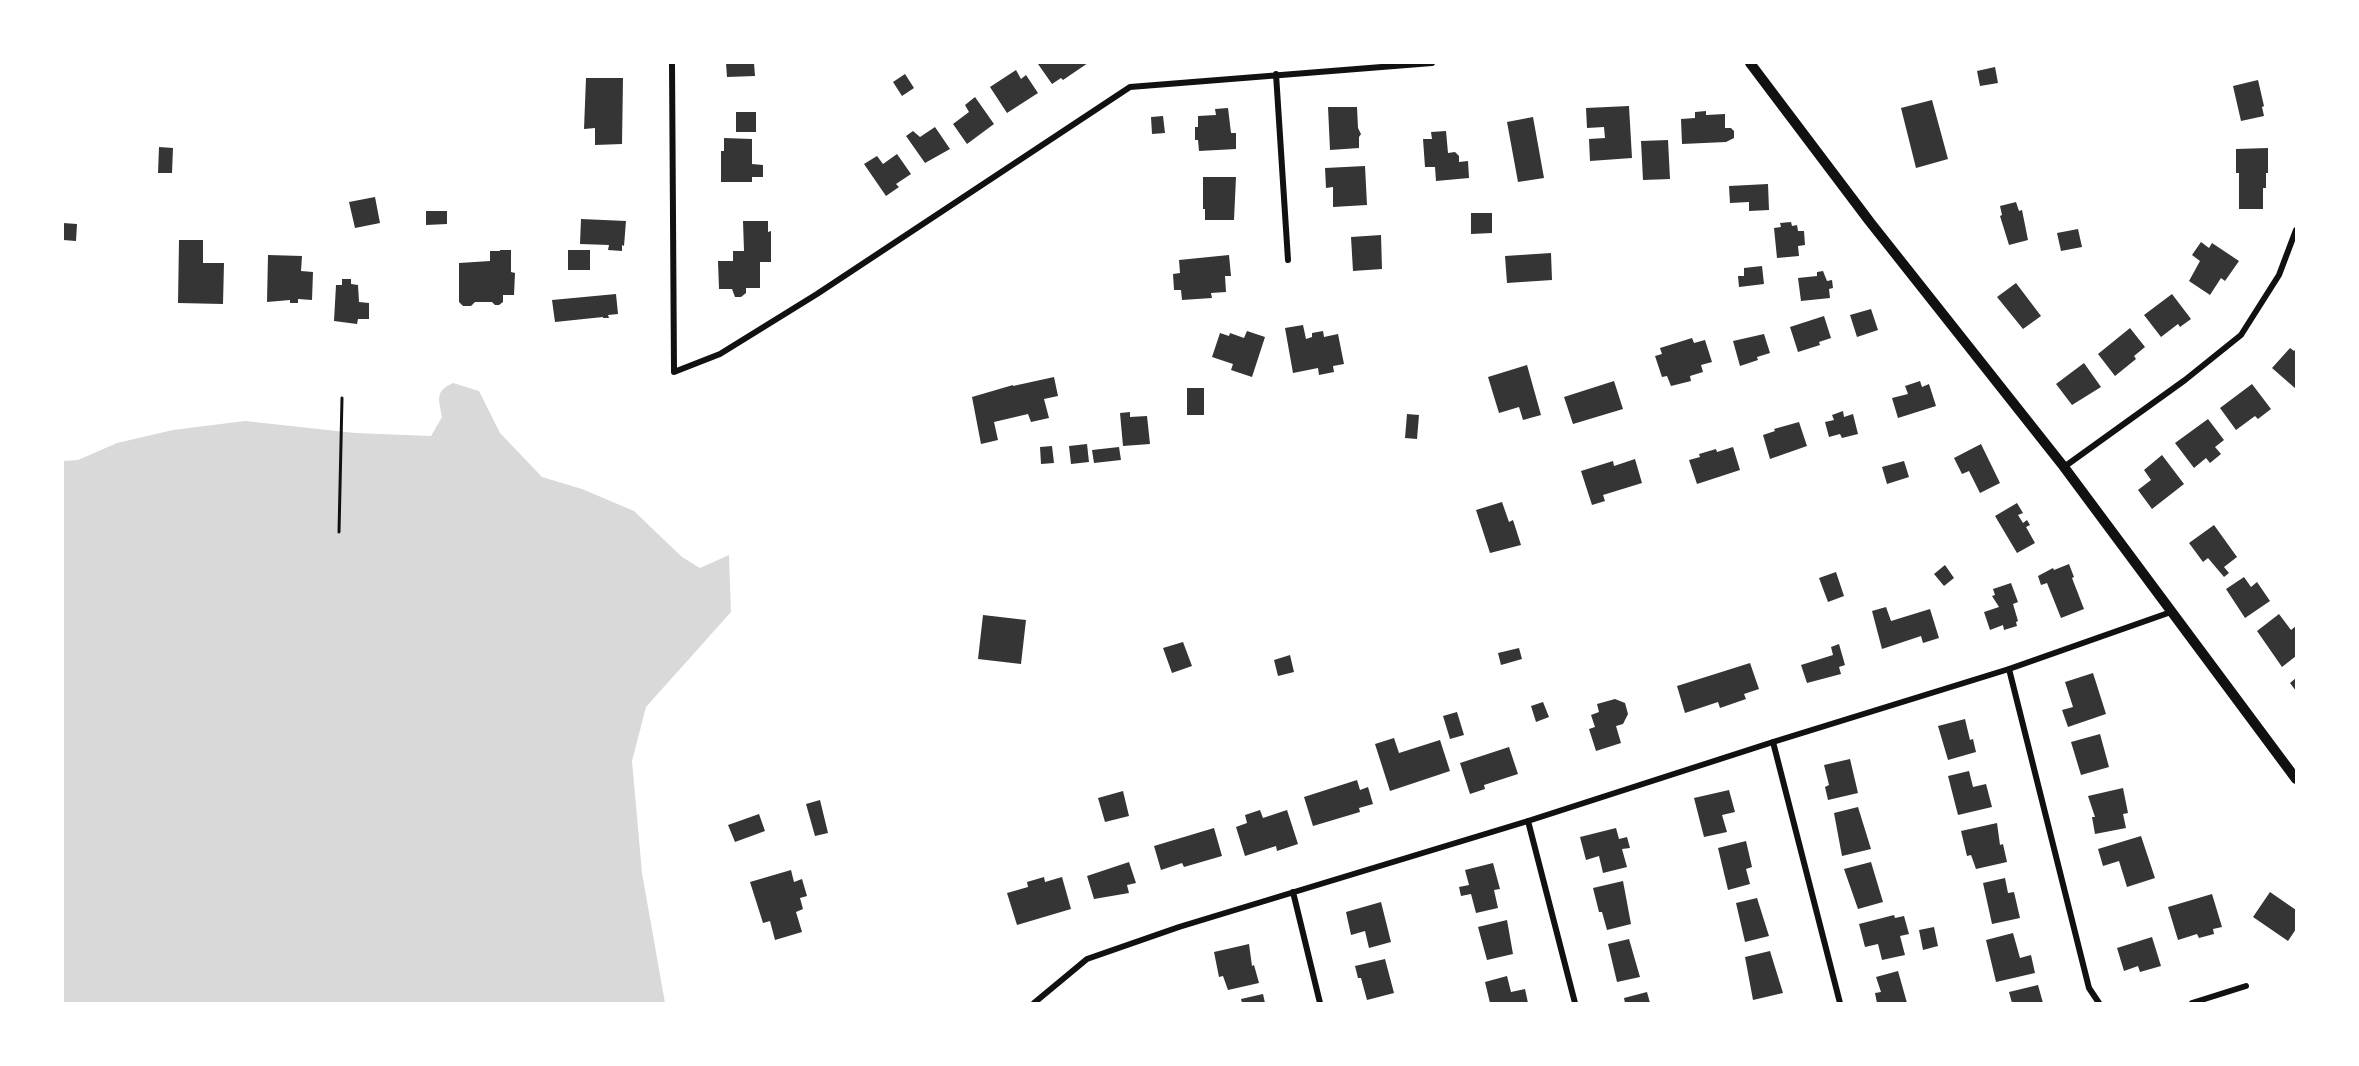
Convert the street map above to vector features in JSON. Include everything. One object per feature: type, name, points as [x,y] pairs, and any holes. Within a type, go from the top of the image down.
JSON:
[{"type":"street","points":[[672,63],[674,372],[720,354],[817,294],[1130,87],[1432,63]]},
{"type":"street","points":[[1750,63],[1870,222],[2064,467],[2296,779]]},
{"type":"street","points":[[1276,74],[1288,260]]},
{"type":"street","points":[[2064,467],[2185,380],[2241,335],[2279,275],[2296,230]]},
{"type":"street","points":[[1034,1003],[1087,959],[1293,892],[1528,821],[2008,669],[2171,612]]},
{"type":"street","points":[[2008,669],[2089,988],[2099,1003]]},
{"type":"street","points":[[1773,742],[1840,1003]]},
{"type":"street","points":[[1528,821],[1575,1003]]},
{"type":"street","points":[[1293,892],[1320,1003]]},
{"type":"street","points":[[2192,1003],[2246,986]]},
{"type":"path","points":[[339,532],[342,398]]},
{"type":"shaded area","points":[[453,383],[479,391],[500,433],[542,477],[582,489],[634,511],[682,557],[700,568],[729,555],[731,612],[646,707],[632,761],[642,873],[665,1003],[63,1003],[63,461],[78,460],[117,443],[173,430],[245,421],[355,433],[431,436],[442,417],[440,393]]},
{"type":"building","points":[[726,63],[754,63],[755,76],[727,77]]},
{"type":"building","points":[[1088,63],[1063,80],[1061,78],[1052,84],[1038,64]]},
{"type":"building","points":[[1995,67],[1998,83],[1980,86],[1977,71]]},
{"type":"building","points":[[1016,70],[1021,79],[1026,75],[1038,93],[1007,113],[990,87]]},
{"type":"building","points":[[905,74],[914,88],[902,96],[893,82]]},
{"type":"building","points":[[586,78],[623,78],[622,144],[595,145],[595,128],[584,129]]},
{"type":"building","points":[[2258,80],[2264,116],[2241,121],[2233,86]]},
{"type":"building","points":[[975,97],[994,124],[967,144],[953,124],[969,112],[965,105]]},
{"type":"building","points":[[1932,100],[1948,159],[1916,168],[1901,108]]},
{"type":"building","points":[[1629,106],[1632,158],[1590,161],[1589,139],[1605,138],[1604,127],[1587,128],[1586,108]]},
{"type":"building","points":[[1328,107],[1357,107],[1358,128],[1361,134],[1359,148],[1330,150]]},
{"type":"building","points":[[1228,108],[1231,133],[1236,133],[1236,149],[1199,151],[1198,140],[1195,140],[1198,116],[1216,115],[1215,109]]},
{"type":"building","points":[[1706,111],[1706,115],[1725,114],[1725,128],[1731,128],[1734,131],[1734,138],[1726,142],[1682,144],[1681,119],[1695,118],[1695,112]]},
{"type":"building","points":[[736,112],[756,112],[756,132],[736,132]]},
{"type":"building","points":[[1163,116],[1165,133],[1152,134],[1151,117]]},
{"type":"building","points":[[1533,117],[1544,178],[1518,182],[1507,122]]},
{"type":"building","points":[[935,127],[950,149],[925,163],[906,136],[913,131],[920,137]]},
{"type":"building","points":[[1446,131],[1448,153],[1455,152],[1459,156],[1459,162],[1468,161],[1469,178],[1436,181],[1435,167],[1425,167],[1423,139],[1432,139],[1431,132]]},
{"type":"building","points":[[724,138],[752,139],[752,164],[763,165],[763,177],[752,177],[752,182],[721,182],[721,151],[724,151]]},
{"type":"building","points":[[1668,140],[1670,179],[1643,180],[1641,141]]},
{"type":"building","points":[[159,147],[173,148],[172,173],[158,173]]},
{"type":"building","points":[[2268,148],[2268,173],[2266,173],[2266,188],[2263,188],[2263,209],[2239,209],[2236,149]]},
{"type":"building","points":[[897,154],[911,174],[896,184],[899,187],[886,196],[864,164],[877,156],[883,164]]},
{"type":"building","points":[[1365,166],[1367,205],[1333,207],[1333,187],[1326,188],[1325,168]]},
{"type":"building","points":[[1203,177],[1236,177],[1234,220],[1205,220]]},
{"type":"building","points":[[1768,184],[1769,210],[1749,211],[1749,202],[1730,203],[1729,186]]},
{"type":"building","points":[[375,197],[380,223],[355,228],[349,202]]},
{"type":"building","points":[[2016,202],[2019,211],[2022,210],[2028,240],[2009,245],[2000,216],[2002,215],[2000,206]]},
{"type":"building","points":[[426,211],[447,211],[447,224],[426,225]]},
{"type":"building","points":[[1471,213],[1492,213],[1492,233],[1471,234]]},
{"type":"building","points":[[581,219],[626,221],[622,251],[608,250],[609,245],[580,244]]},
{"type":"building","points":[[743,221],[768,221],[768,232],[771,231],[771,262],[760,262],[760,288],[746,288],[746,293],[741,297],[735,297],[732,289],[719,289],[718,261],[733,261],[733,251],[744,251]]},
{"type":"building","points":[[1791,222],[1792,226],[1797,225],[1798,231],[1804,231],[1805,245],[1798,246],[1799,256],[1777,258],[1774,228],[1781,227],[1780,223]]},
{"type":"building","points":[[63,223],[77,224],[76,241],[63,240]]},
{"type":"building","points":[[2078,229],[2082,247],[2061,251],[2057,233]]},
{"type":"building","points":[[1381,235],[1382,269],[1353,271],[1351,237]]},
{"type":"building","points":[[179,240],[203,240],[203,263],[224,263],[223,304],[178,303]]},
{"type":"building","points":[[2201,242],[2209,248],[2212,243],[2239,261],[2225,281],[2221,278],[2210,295],[2189,281],[2200,261],[2192,255]]},
{"type":"building","points":[[511,250],[511,272],[515,273],[514,295],[503,295],[503,302],[499,305],[492,302],[475,302],[471,306],[463,306],[459,302],[459,263],[490,261],[490,251]]},
{"type":"building","points":[[568,250],[590,250],[590,270],[568,270]]},
{"type":"building","points":[[1551,253],[1552,280],[1507,283],[1505,256]]},
{"type":"building","points":[[268,255],[302,256],[301,271],[313,272],[312,300],[298,299],[298,303],[290,303],[290,300],[267,302]]},
{"type":"building","points":[[1229,255],[1231,276],[1225,276],[1226,292],[1211,293],[1212,298],[1182,300],[1181,290],[1174,290],[1173,274],[1180,273],[1179,260]]},
{"type":"building","points":[[1762,266],[1764,284],[1739,287],[1738,276],[1744,276],[1744,268]]},
{"type":"building","points":[[1823,271],[1827,281],[1832,280],[1833,288],[1829,289],[1830,298],[1801,301],[1798,278],[1817,276],[1817,272]]},
{"type":"building","points":[[342,279],[351,279],[351,284],[358,285],[359,302],[369,303],[369,319],[358,319],[357,324],[334,321],[336,285],[342,285]]},
{"type":"building","points":[[2016,283],[2041,316],[2023,329],[1997,297]]},
{"type":"building","points":[[616,294],[618,314],[608,315],[609,318],[555,322],[552,300]]},
{"type":"building","points":[[2172,294],[2191,319],[2180,327],[2178,324],[2161,337],[2144,315]]},
{"type":"building","points":[[1871,309],[1878,330],[1857,337],[1850,315]]},
{"type":"building","points":[[1824,316],[1831,338],[1819,342],[1820,345],[1798,352],[1790,327]]},
{"type":"building","points":[[1303,325],[1306,339],[1312,337],[1312,333],[1323,331],[1324,337],[1338,334],[1344,364],[1333,366],[1334,372],[1319,375],[1318,368],[1293,373],[1285,328]]},
{"type":"building","points":[[2130,328],[2145,347],[2134,356],[2136,359],[2115,376],[2098,354]]},
{"type":"building","points":[[1247,331],[1265,337],[1252,377],[1231,370],[1233,364],[1212,357],[1220,333],[1229,336],[1230,333],[1244,338]]},
{"type":"building","points":[[1764,334],[1770,353],[1740,366],[1733,341]]},
{"type":"building","points":[[1692,338],[1694,343],[1705,340],[1712,362],[1701,365],[1703,372],[1690,376],[1691,381],[1671,386],[1667,376],[1662,377],[1655,356],[1662,354],[1660,348]]},
{"type":"building","points":[[2290,348],[2294,351],[2296,349],[2296,389],[2272,368]]},
{"type":"building","points":[[2084,363],[2101,387],[2072,405],[2056,384]]},
{"type":"building","points":[[1527,365],[1541,415],[1523,420],[1519,407],[1499,413],[1488,377]]},
{"type":"building","points":[[1054,377],[1058,396],[1044,399],[1049,418],[1031,422],[1028,414],[994,422],[998,440],[981,444],[972,397],[1013,385]]},
{"type":"building","points":[[1614,381],[1623,409],[1573,424],[1564,397]]},
{"type":"building","points":[[1920,381],[1922,387],[1929,384],[1936,406],[1898,418],[1892,398],[1908,394],[1905,386]]},
{"type":"building","points":[[2252,384],[2271,409],[2258,419],[2255,416],[2236,430],[2220,408]]},
{"type":"building","points":[[1187,388],[1204,388],[1204,415],[1187,415]]},
{"type":"building","points":[[1843,411],[1844,417],[1853,414],[1858,434],[1842,438],[1840,434],[1829,437],[1825,422],[1834,420],[1832,415]]},
{"type":"building","points":[[1130,412],[1130,417],[1147,416],[1150,444],[1123,446],[1120,413]]},
{"type":"building","points":[[1407,414],[1419,415],[1417,439],[1405,438]]},
{"type":"building","points":[[2208,419],[2224,440],[2215,447],[2221,454],[2210,463],[2206,458],[2194,468],[2175,443]]},
{"type":"building","points":[[1799,422],[1807,446],[1770,459],[1763,435],[1775,431],[1774,429]]},
{"type":"building","points":[[1087,444],[1089,462],[1071,464],[1069,446]]},
{"type":"building","points":[[1981,444],[2000,483],[1980,493],[1969,471],[1962,474],[1954,458]]},
{"type":"building","points":[[1052,446],[1054,463],[1041,464],[1040,447]]},
{"type":"building","points":[[1119,447],[1121,460],[1094,463],[1092,450]]},
{"type":"building","points":[[1733,447],[1740,470],[1697,484],[1689,460],[1700,457],[1699,454]]},
{"type":"building","points":[[2162,455],[2184,484],[2152,509],[2138,490],[2151,480],[2144,470]]},
{"type":"building","points":[[1635,459],[1642,483],[1603,495],[1605,501],[1592,505],[1581,471],[1613,461],[1614,466]]},
{"type":"building","points":[[1904,461],[1909,477],[1887,484],[1882,467]]},
{"type":"building","points":[[1502,502],[1509,522],[1513,520],[1521,545],[1490,553],[1476,510]]},
{"type":"building","points":[[2017,503],[2023,513],[2018,515],[2023,523],[2027,520],[2030,525],[2026,527],[2035,543],[2017,553],[1995,516]]},
{"type":"building","points":[[2214,525],[2237,557],[2224,567],[2229,573],[2224,577],[2208,558],[2203,562],[2189,543]]},
{"type":"building","points":[[2069,564],[2084,609],[2061,618],[2047,583],[2041,585],[2038,576],[2053,568],[2054,570]]},
{"type":"building","points":[[1945,565],[1954,578],[1944,586],[1934,574]]},
{"type":"building","points":[[1836,572],[1844,596],[1828,602],[1819,578]]},
{"type":"building","points":[[2244,577],[2251,587],[2257,582],[2270,601],[2245,618],[2226,589]]},
{"type":"building","points":[[2011,583],[2018,602],[2013,604],[2018,621],[2017,626],[2004,630],[2003,625],[1990,630],[1984,612],[1999,607],[1992,596],[1995,595],[1993,589]]},
{"type":"building","points":[[1886,607],[1891,621],[1930,609],[1939,638],[1923,643],[1921,636],[1882,649],[1872,611]]},
{"type":"building","points":[[2279,614],[2291,630],[2296,626],[2296,656],[2282,667],[2257,631]]},
{"type":"building","points":[[983,615],[1026,620],[1021,664],[978,659]]},
{"type":"building","points":[[1183,642],[1192,666],[1172,673],[1163,648]]},
{"type":"building","points":[[1839,644],[1845,665],[1839,667],[1841,674],[1807,683],[1801,665],[1833,655],[1831,647]]},
{"type":"building","points":[[1519,648],[1522,659],[1501,665],[1498,653]]},
{"type":"building","points":[[1290,655],[1294,672],[1278,676],[1274,660]]},
{"type":"building","points":[[1750,663],[1759,689],[1744,694],[1746,699],[1720,708],[1718,702],[1685,713],[1677,686]]},
{"type":"building","points":[[2093,673],[2106,714],[2068,727],[2062,710],[2073,707],[2065,682]]},
{"type":"building","points":[[2296,678],[2296,691],[2290,683]]},
{"type":"building","points":[[1615,699],[1625,703],[1628,714],[1623,724],[1616,726],[1621,743],[1596,751],[1589,729],[1595,727],[1591,715],[1599,712],[1597,704]]},
{"type":"building","points":[[1543,702],[1549,717],[1536,722],[1531,706]]},
{"type":"building","points":[[1457,712],[1464,735],[1450,739],[1443,716]]},
{"type":"building","points":[[1965,719],[1970,740],[1973,739],[1976,752],[1948,760],[1938,726]]},
{"type":"building","points":[[2100,734],[2109,767],[2081,775],[2071,742]]},
{"type":"building","points":[[1394,738],[1399,753],[1440,740],[1450,771],[1390,791],[1375,744]]},
{"type":"building","points":[[1509,747],[1518,774],[1484,785],[1485,789],[1470,794],[1460,763]]},
{"type":"building","points":[[1850,759],[1858,793],[1828,800],[1825,787],[1829,785],[1824,765]]},
{"type":"building","points":[[1969,771],[1973,787],[1986,784],[1992,807],[1958,815],[1948,776]]},
{"type":"building","points":[[1357,780],[1360,790],[1368,787],[1373,804],[1359,808],[1360,812],[1313,826],[1304,797]]},
{"type":"building","points":[[2123,788],[2128,813],[2123,814],[2126,828],[2095,834],[2092,817],[2095,817],[2088,796]]},
{"type":"building","points":[[1729,790],[1735,812],[1722,815],[1727,832],[1704,837],[1694,798]]},
{"type":"building","points":[[1123,791],[1129,816],[1105,822],[1098,798]]},
{"type":"building","points":[[820,800],[828,833],[815,836],[806,804]]},
{"type":"building","points":[[1858,807],[1871,849],[1842,856],[1834,813]]},
{"type":"building","points":[[1260,810],[1263,818],[1287,810],[1298,844],[1277,851],[1276,846],[1245,856],[1236,827],[1247,823],[1245,815]]},
{"type":"building","points":[[759,814],[765,831],[735,842],[728,825]]},
{"type":"building","points":[[1997,823],[2000,845],[2003,844],[2007,862],[1976,869],[1971,855],[1967,856],[1961,831]]},
{"type":"building","points":[[1214,828],[1222,856],[1184,867],[1182,863],[1161,870],[1154,846]]},
{"type":"building","points":[[1616,828],[1619,839],[1627,837],[1630,848],[1622,849],[1627,867],[1603,873],[1599,856],[1586,860],[1580,837]]},
{"type":"building","points":[[2141,836],[2155,878],[2127,887],[2119,861],[2103,866],[2098,849]]},
{"type":"building","points":[[1746,841],[1752,867],[1746,869],[1750,884],[1728,890],[1718,848]]},
{"type":"building","points":[[1129,862],[1136,883],[1127,885],[1129,893],[1094,899],[1087,876]]},
{"type":"building","points":[[1871,862],[1883,902],[1858,909],[1844,869]]},
{"type":"building","points":[[1493,863],[1500,889],[1494,890],[1498,908],[1476,913],[1471,894],[1461,896],[1459,887],[1469,885],[1465,870]]},
{"type":"building","points":[[791,870],[794,882],[802,879],[807,896],[800,898],[803,909],[796,912],[802,932],[775,940],[770,921],[763,923],[750,882]]},
{"type":"building","points":[[1044,877],[1045,882],[1062,877],[1071,909],[1017,925],[1007,893],[1028,887],[1027,882]]},
{"type":"building","points":[[2005,878],[2008,893],[2014,892],[2020,918],[1992,924],[1983,883]]},
{"type":"building","points":[[1623,881],[1631,924],[1607,930],[1602,912],[1599,912],[1593,888]]},
{"type":"building","points":[[2270,892],[2296,910],[2296,929],[2288,941],[2253,917]]},
{"type":"building","points":[[2212,894],[2222,927],[2213,929],[2214,934],[2199,938],[2197,934],[2178,940],[2168,907]]},
{"type":"building","points":[[1757,898],[1769,936],[1745,942],[1736,903]]},
{"type":"building","points":[[1381,902],[1391,942],[1369,948],[1365,931],[1351,935],[1346,912]]},
{"type":"building","points":[[1894,915],[1895,918],[1904,916],[1909,934],[1900,936],[1905,955],[1882,960],[1878,944],[1865,947],[1859,924]]},
{"type":"building","points":[[1507,920],[1513,954],[1487,960],[1478,927]]},
{"type":"building","points":[[1934,927],[1938,946],[1923,950],[1919,930]]},
{"type":"building","points":[[2013,933],[2020,958],[2031,955],[2035,973],[1996,982],[1986,940]]},
{"type":"building","points":[[2152,937],[2161,966],[2140,972],[2138,966],[2124,971],[2117,948]]},
{"type":"building","points":[[1629,939],[1640,977],[1617,982],[1608,944]]},
{"type":"building","points":[[1249,944],[1252,966],[1254,965],[1259,983],[1228,990],[1223,976],[1219,977],[1214,952]]},
{"type":"building","points":[[1770,951],[1783,993],[1753,1000],[1745,957]]},
{"type":"building","points":[[1385,959],[1394,993],[1367,1000],[1355,966]]},
{"type":"building","points":[[1898,971],[1907,1003],[1877,1003],[1875,993],[1881,992],[1876,977]]},
{"type":"building","points":[[1507,976],[1511,992],[1525,989],[1528,1003],[1490,1003],[1485,982]]},
{"type":"building","points":[[2038,985],[2043,1003],[2012,1003],[2009,992]]},
{"type":"building","points":[[1647,992],[1650,1003],[1625,1003],[1624,998]]},
{"type":"building","points":[[1263,994],[1265,1003],[1242,1003],[1241,999]]}]
